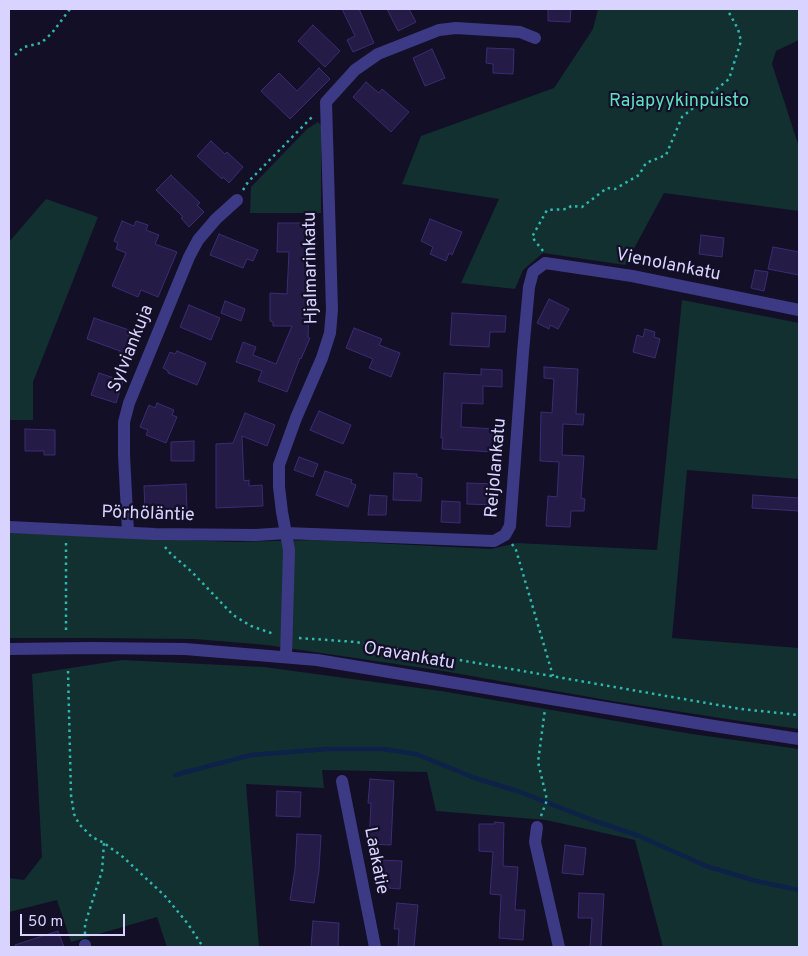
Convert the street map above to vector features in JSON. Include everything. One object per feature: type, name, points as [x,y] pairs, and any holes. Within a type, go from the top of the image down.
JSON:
[{"type":"street","points":[[326,102],[355,70],[378,54],[439,30],[456,28],[520,32],[535,38]]},
{"type":"street","name":"Hjalmarinkatu","points":[[286,657],[289,550],[279,488],[279,465],[296,418],[322,358],[330,333],[332,310],[326,102]]},
{"type":"street","name":"Sylviankuja","points":[[128,532],[124,422],[129,403],[193,248],[216,219],[237,200]]},
{"type":"street","name":"Reijolankatu","points":[[286,533],[494,541],[505,535],[510,526],[523,342],[529,288],[533,272],[545,263],[552,264]]},
{"type":"street","name":"Vienolankatu","points":[[552,264],[632,276],[799,310]]},
{"type":"street","name":"Pörhöläntie","points":[[9,527],[154,534],[256,536],[286,533]]},
{"type":"street","name":"Oravankatu","points":[[9,649],[185,649],[286,657],[354,665],[705,725],[799,738]]},
{"type":"street","name":"Laakatie","points":[[342,781],[374,947]]},
{"type":"street","points":[[537,827],[536,842],[559,947]]},
{"type":"path","points":[[15,54],[24,48],[41,43],[52,33],[70,9]]},
{"type":"path","points":[[552,264],[532,237],[547,210],[568,209],[571,206],[582,207],[607,188],[615,189],[639,175],[646,164],[666,155],[682,117],[729,80],[741,41],[738,29],[727,9]]},
{"type":"path","points":[[237,200],[248,182],[326,102]]},
{"type":"path","points":[[66,530],[66,634]]},
{"type":"path","points":[[154,534],[170,553],[192,572],[233,615],[251,626],[287,637],[356,642],[741,708],[799,716]]},
{"type":"path","points":[[505,535],[516,550],[553,676]]},
{"type":"path","points":[[68,671],[74,814],[79,824],[92,836],[123,857],[165,896],[188,924],[203,947]]},
{"type":"path","points":[[544,807],[547,800],[538,762],[547,698]]},
{"type":"path","points":[[85,946],[85,924],[102,871],[104,843]]},
{"type":"green space","name":"Rajapyykinpuisto","points":[[598,9],[799,9],[799,40],[776,51],[772,64],[799,147],[799,211],[664,193],[625,265],[543,253],[523,270],[515,289],[461,283],[499,199],[402,184],[421,136],[554,88],[593,29]]},
{"type":"green space","points":[[318,122],[321,125],[321,213],[250,213],[251,187],[307,129]]},
{"type":"green space","points":[[46,199],[98,217],[33,382],[33,420],[9,420],[9,242]]},
{"type":"green space","points":[[682,300],[799,323],[799,479],[687,470],[672,638],[799,648],[799,729],[612,701],[443,671],[267,645],[195,639],[9,638],[9,533],[234,542],[314,540],[491,549],[517,543],[657,550]]},
{"type":"green space","points":[[122,660],[264,667],[441,691],[692,734],[799,749],[799,947],[663,947],[635,840],[546,820],[436,811],[427,772],[322,770],[324,788],[246,784],[259,947],[167,947],[157,917],[71,942],[57,900],[9,912],[9,878],[24,880],[42,857],[32,674]]},
{"type":"building","points":[[342,9],[359,9],[374,43],[353,52],[347,40],[355,36]]},
{"type":"building","points":[[387,9],[409,9],[416,22],[398,31]]},
{"type":"building","points":[[548,9],[571,9],[570,22],[548,21]]},
{"type":"building","points":[[313,25],[340,51],[325,67],[298,41]]},
{"type":"building","points":[[487,48],[514,49],[513,74],[493,73],[493,64],[486,63]]},
{"type":"building","points":[[432,49],[445,78],[425,86],[413,58]]},
{"type":"building","points":[[319,68],[330,79],[290,119],[261,91],[279,73],[297,91]]},
{"type":"building","points":[[366,82],[379,93],[382,89],[409,112],[391,132],[353,97]]},
{"type":"building","points":[[211,141],[225,154],[227,152],[243,167],[229,183],[197,156]]},
{"type":"building","points":[[171,175],[200,203],[197,205],[204,212],[189,227],[181,218],[183,217],[156,190]]},
{"type":"building","points":[[430,219],[462,232],[452,255],[449,253],[446,261],[430,254],[433,247],[421,241]]},
{"type":"building","points":[[122,221],[134,226],[136,221],[148,225],[146,230],[159,235],[155,244],[177,252],[158,297],[141,290],[138,297],[112,286],[126,253],[116,249],[118,243],[114,241]]},
{"type":"building","points":[[278,223],[314,223],[313,253],[308,253],[307,299],[309,299],[308,337],[310,338],[287,392],[258,381],[262,371],[236,362],[243,342],[256,347],[253,355],[276,364],[292,326],[273,326],[273,322],[270,321],[270,293],[287,294],[289,252],[277,252]]},
{"type":"building","points":[[219,234],[258,250],[253,261],[247,259],[243,268],[210,255]]},
{"type":"building","points":[[701,235],[724,238],[722,257],[699,254]]},
{"type":"building","points":[[773,247],[799,252],[799,275],[768,269]]},
{"type":"building","points":[[755,270],[768,272],[764,291],[751,288]]},
{"type":"building","points":[[549,299],[569,309],[558,329],[550,325],[549,329],[537,323]]},
{"type":"building","points":[[225,301],[245,309],[241,321],[221,313]]},
{"type":"building","points":[[189,305],[220,318],[211,340],[180,327]]},
{"type":"building","points":[[452,313],[506,316],[505,332],[490,332],[489,347],[450,345]]},
{"type":"building","points":[[94,318],[129,330],[127,335],[140,339],[132,360],[119,355],[120,351],[87,339]]},
{"type":"building","points":[[354,328],[382,339],[379,345],[400,353],[391,377],[369,368],[373,359],[346,348]]},
{"type":"building","points":[[645,329],[655,332],[654,337],[660,339],[655,358],[633,352],[637,335],[643,337]]},
{"type":"building","points":[[177,351],[206,363],[197,385],[168,373],[163,368],[170,352],[175,354]]},
{"type":"building","points":[[544,367],[578,369],[576,414],[584,414],[583,425],[563,424],[562,455],[584,456],[581,498],[585,499],[584,511],[571,511],[570,527],[546,526],[548,496],[557,497],[559,462],[540,461],[541,412],[552,413],[554,379],[544,378]]},
{"type":"building","points":[[481,369],[502,370],[502,387],[483,386],[483,404],[462,403],[461,427],[495,429],[493,452],[442,449],[444,373],[481,375]]},
{"type":"building","points":[[99,373],[123,381],[116,403],[91,395]]},
{"type":"building","points":[[157,403],[174,410],[172,415],[177,417],[166,443],[146,435],[148,430],[140,427],[149,405],[155,408]]},
{"type":"building","points":[[319,411],[351,425],[343,444],[310,430]]},
{"type":"building","points":[[245,413],[275,425],[267,446],[242,436],[244,481],[249,480],[249,486],[262,485],[263,506],[216,508],[216,444],[233,443]]},
{"type":"building","points":[[25,429],[55,430],[55,455],[44,455],[44,451],[25,451]]},
{"type":"building","points":[[194,441],[194,461],[171,461],[171,442]]},
{"type":"building","points":[[299,457],[318,464],[313,477],[294,470]]},
{"type":"building","points":[[325,471],[352,480],[351,483],[356,485],[348,507],[316,495]]},
{"type":"building","points":[[394,473],[417,474],[417,477],[422,478],[421,501],[393,500]]},
{"type":"building","points":[[467,483],[497,484],[496,505],[467,504]]},
{"type":"building","points":[[186,484],[187,509],[145,511],[144,486]]},
{"type":"building","points":[[370,495],[387,496],[386,515],[368,515]]},
{"type":"building","points":[[753,495],[799,498],[799,511],[752,508]]},
{"type":"building","points":[[442,501],[460,502],[460,523],[441,522]]},
{"type":"building","points":[[370,779],[394,781],[391,845],[369,844],[371,803],[368,803]]},
{"type":"building","points":[[277,791],[301,792],[300,817],[276,816]]},
{"type":"building","points":[[495,822],[504,823],[503,866],[518,867],[515,910],[525,910],[523,940],[499,938],[501,895],[490,894],[493,852],[479,851],[479,824],[495,824]]},
{"type":"building","points":[[297,834],[321,835],[319,870],[314,903],[290,900],[295,869]]},
{"type":"building","points":[[565,845],[586,848],[583,875],[562,873]]},
{"type":"building","points":[[380,860],[402,861],[400,889],[378,887]]},
{"type":"building","points":[[579,893],[604,894],[601,947],[590,947],[592,918],[578,918]]},
{"type":"building","points":[[397,903],[418,905],[414,947],[398,947],[399,929],[394,929]]},
{"type":"building","points":[[313,921],[339,923],[338,947],[311,947]]},
{"type":"building","points":[[58,931],[64,947],[16,947],[15,945]]},
{"type":"waterway","points":[[175,775],[251,755],[328,749],[383,749],[416,754],[475,778],[520,792],[639,836],[706,866],[756,881],[799,890]]}]
